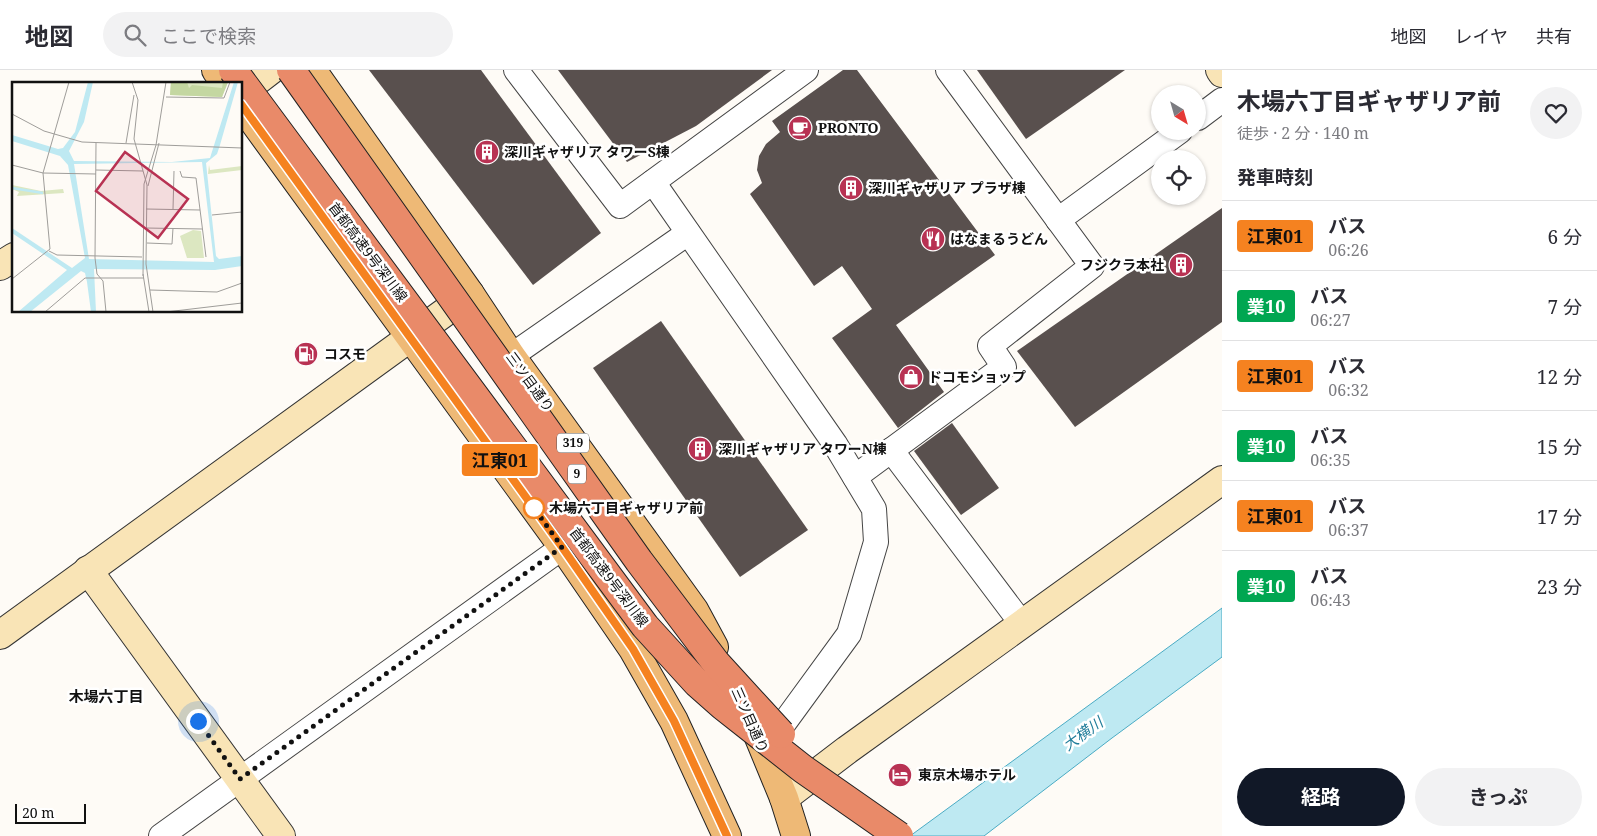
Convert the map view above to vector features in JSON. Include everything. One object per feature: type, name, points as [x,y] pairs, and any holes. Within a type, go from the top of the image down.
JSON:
[{"type":"highway","name":"首都高速9号深川線","points":[[233,70],[242,82]]},
{"type":"highway","name":"9","points":[[292,70],[639,561],[716,663],[768,721],[827,777],[861,804],[908,836]]},
{"type":"highway","name":"首都高速9号深川線","points":[[242,82],[645,626],[697,682],[723,706],[803,769],[899,836]]},
{"type":"main road","points":[[216,70],[225,82]]},
{"type":"main road","name":"三ツ目通り","points":[[312,70],[470,294],[511,356],[694,610],[742,698],[784,798],[796,836]]},
{"type":"main road","points":[[242,105],[411,337],[633,649],[674,721],[728,836]]},
{"type":"street","points":[[242,92],[271,70]]},
{"type":"street","points":[[516,70],[620,206],[806,70]]},
{"type":"street","points":[[855,477],[1004,367],[990,346],[1092,266],[948,70]]},
{"type":"street","points":[[1206,112],[1222,100]]},
{"type":"street","points":[[1058,220],[1168,140]]},
{"type":"street","points":[[652,182],[835,444],[874,509],[876,542],[849,634],[764,750]]},
{"type":"street","points":[[511,356],[688,233]]},
{"type":"street","points":[[0,266],[12,258]]},
{"type":"street","points":[[0,635],[470,294]]},
{"type":"street","points":[[892,450],[1022,624]]},
{"type":"street","points":[[784,798],[846,750],[1222,480]]},
{"type":"street","points":[[161,836],[562,547]]},
{"type":"street","points":[[88,570],[281,836]]},
{"type":"water","name":"大横川","points":[[1222,608],[1222,657],[984,836],[910,836]]},
{"type":"building","name":"深川ギャザリア タワーS棟","points":[[369,70],[481,70],[601,233],[533,285]]},
{"type":"building","points":[[558,70],[772,70],[696,126],[627,162]]},
{"type":"building","name":"深川ギャザリア プラザ棟","points":[[843,70],[857,70],[995,255],[896,325],[944,392],[898,428],[832,338],[872,309],[842,266],[814,286],[750,194],[762,183],[757,170],[759,156],[766,144],[780,132],[772,121]]},
{"type":"building","points":[[977,70],[1125,70],[1026,139]]},
{"type":"building","name":"フジクラ本社","points":[[1222,208],[1222,322],[1075,427],[1017,351]]},
{"type":"building","name":"深川ギャザリア タワーN棟","points":[[661,321],[808,530],[740,577],[593,368]]},
{"type":"building","points":[[952,423],[999,488],[961,515],[914,451]]},
{"type":"bus line","name":"江東01","points":[[242,105],[411,337],[633,649],[674,721],[714,804],[727,836]]},
{"type":"place","name":"PRONTO","points":[[800,128]]},
{"type":"place","name":"深川ギャザリア タワーS棟","points":[[487,152]]},
{"type":"place","name":"深川ギャザリア プラザ棟","points":[[851,188]]},
{"type":"place","name":"はなまるうどん","points":[[933,239]]},
{"type":"place","name":"フジクラ本社","points":[[1181,265]]},
{"type":"place","name":"コスモ","points":[[306,354]]},
{"type":"place","name":"ドコモショップ","points":[[911,377]]},
{"type":"place","name":"深川ギャザリア タワーN棟","points":[[700,449]]},
{"type":"place","name":"木場六丁目ギャザリア前","points":[[534,508]]},
{"type":"place","name":"東京木場ホテル","points":[[900,775]]},
{"type":"district","name":"木場六丁目","points":[[106,697]]},
{"type":"route","points":[[198,721],[240,779],[562,547],[534,508]]}]
